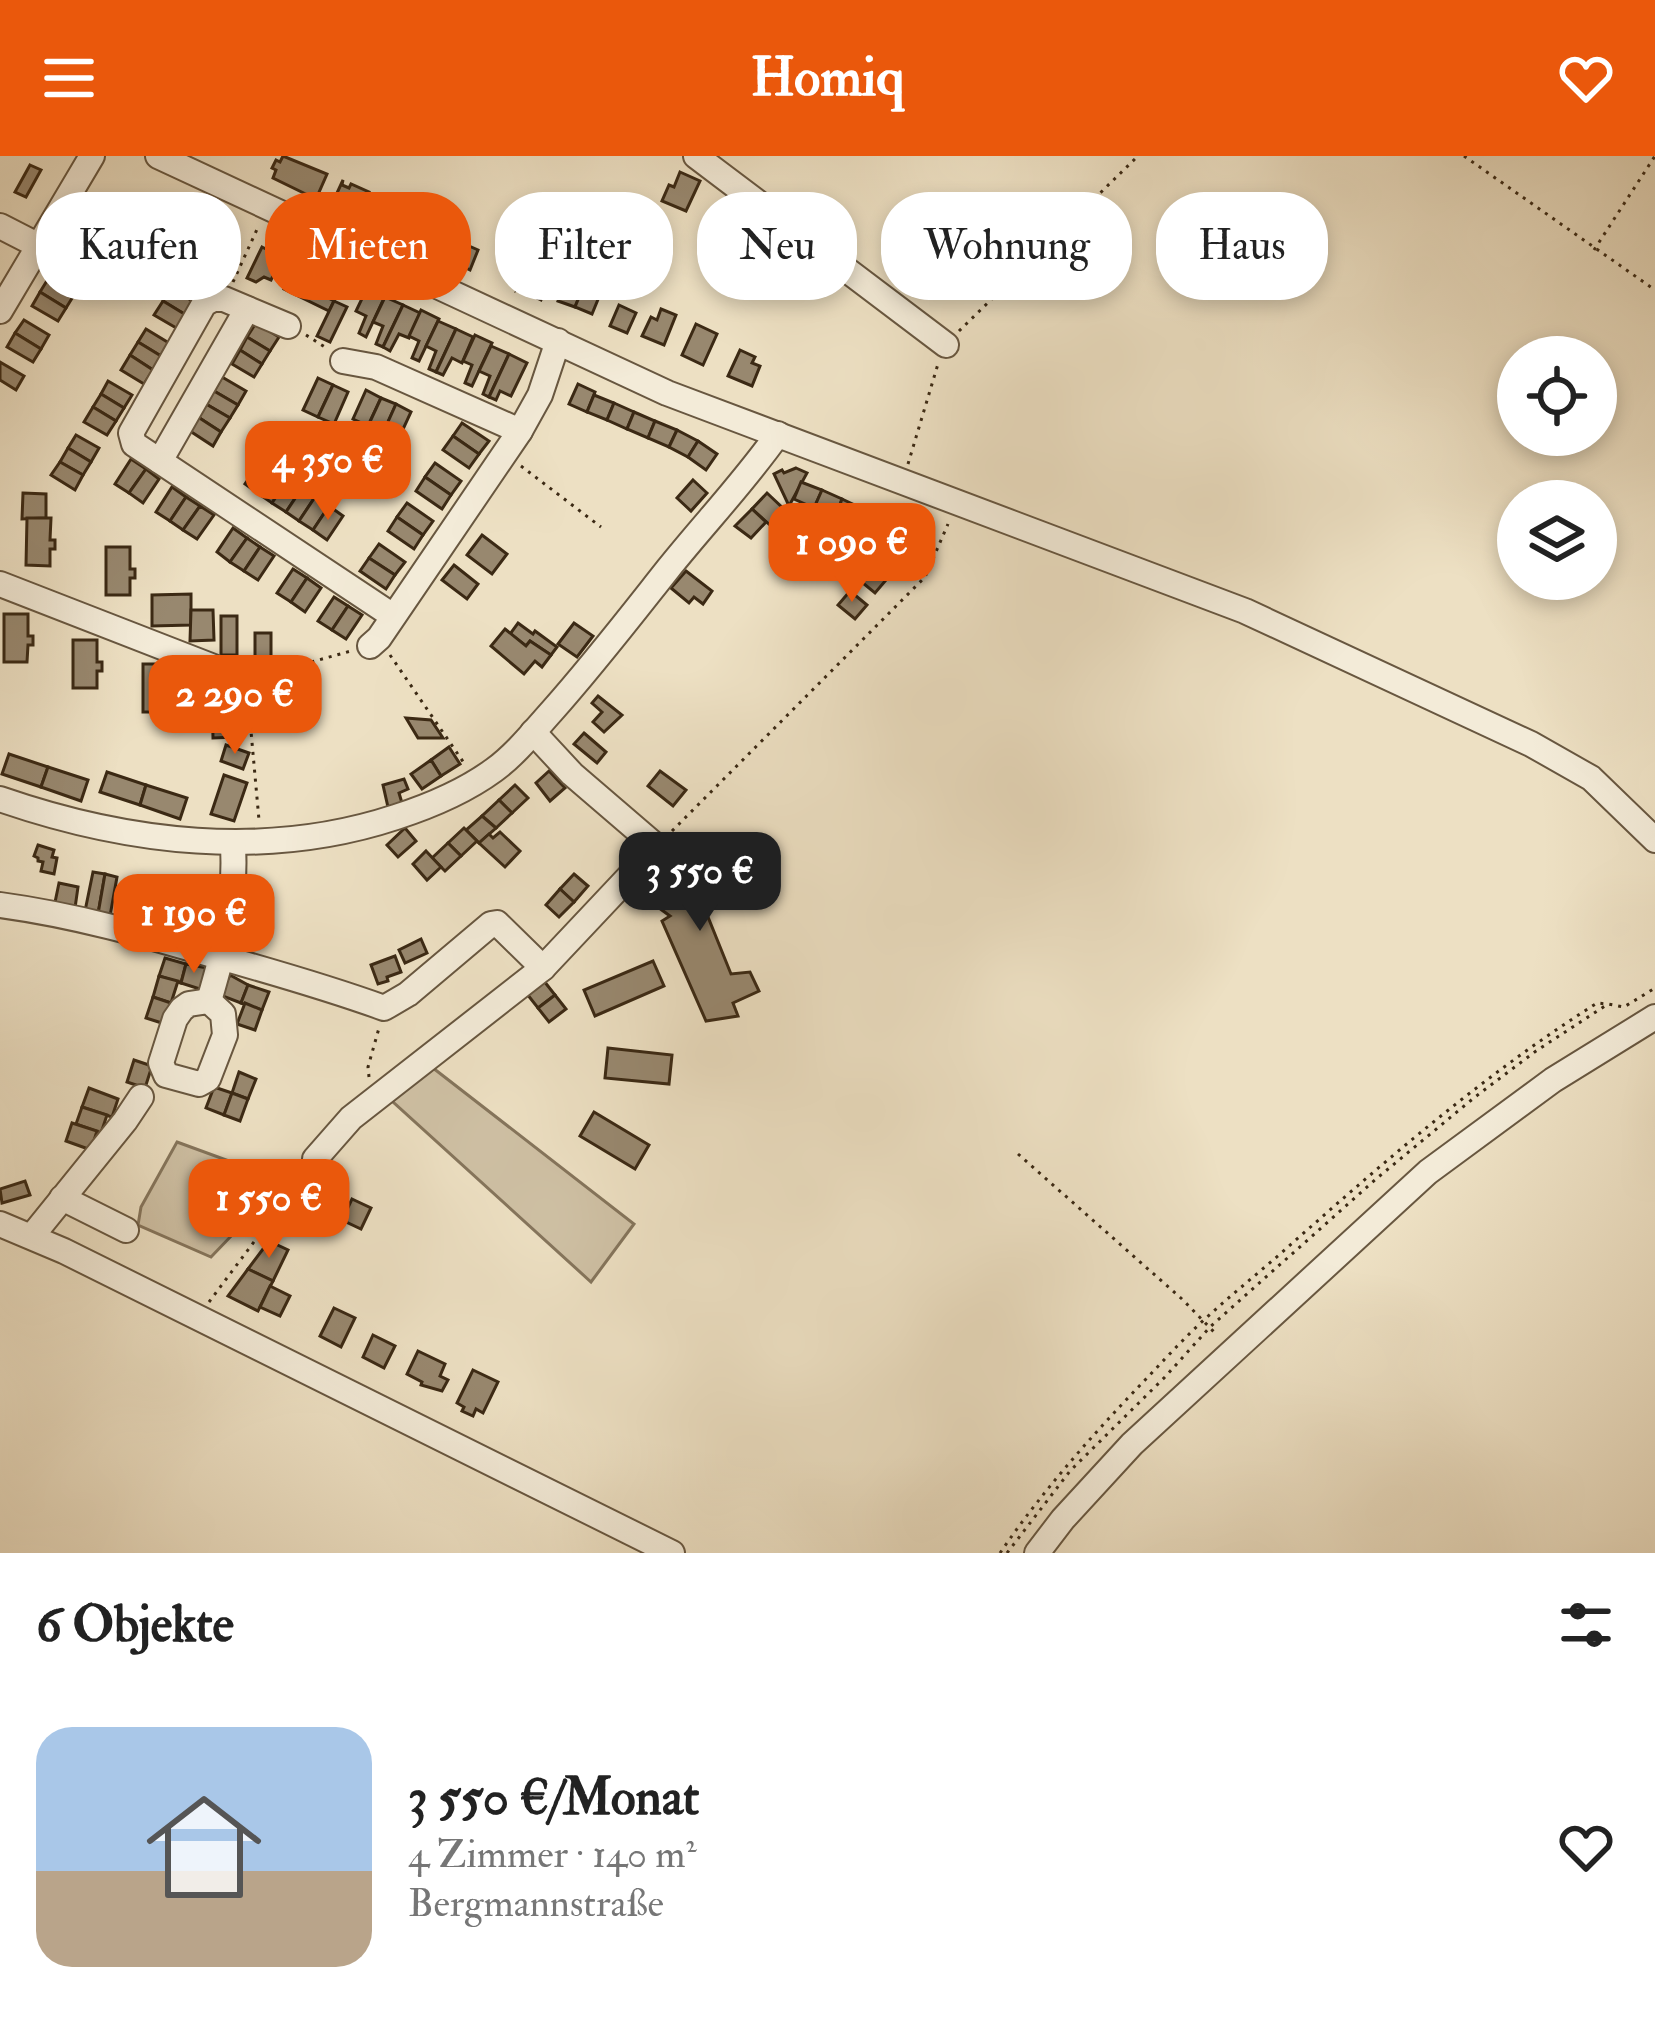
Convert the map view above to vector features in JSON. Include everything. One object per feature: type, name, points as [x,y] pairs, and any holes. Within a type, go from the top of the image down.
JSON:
[{"type":"street","points":[[71,192],[92,156]]},
{"type":"street","points":[[696,156],[946,345]]},
{"type":"street","points":[[170,158],[265,206]]},
{"type":"street","points":[[0,226],[36,244]]},
{"type":"street","points":[[0,311],[36,251]]},
{"type":"street","points":[[288,326],[236,304],[213,298],[204,304],[131,433],[134,444],[393,616]]},
{"type":"street","points":[[469,300],[668,393],[903,482],[954,508],[1245,611],[1531,744],[1591,778],[1655,840]]},
{"type":"street","points":[[160,461],[236,304]]},
{"type":"street","points":[[375,642],[520,431],[540,395],[558,341]]},
{"type":"street","points":[[343,361],[376,367],[520,431]]},
{"type":"street","points":[[0,799],[99,828],[184,841],[233,842],[369,826],[436,804],[497,768],[533,732],[593,665],[778,434]]},
{"type":"street","points":[[0,584],[247,680]]},
{"type":"street","points":[[315,1160],[351,1118],[543,968],[656,847],[586,787],[533,732]]},
{"type":"street","points":[[209,1001],[234,898],[233,842]]},
{"type":"street","points":[[0,905],[106,924],[302,979],[384,1008],[497,922],[543,968]]},
{"type":"street","points":[[1037,1553],[1132,1444],[1397,1199],[1553,1080],[1655,1017]]},
{"type":"street","points":[[32,1236],[62,1198],[74,1166],[125,1121],[141,1097]]},
{"type":"street","points":[[62,1198],[126,1230]]},
{"type":"street","points":[[0,1224],[672,1553]]},
{"type":"path","points":[[903,482],[946,345],[1138,156]]},
{"type":"path","points":[[1464,156],[1655,290]]},
{"type":"path","points":[[1594,250],[1655,156]]},
{"type":"path","points":[[236,304],[265,216]]},
{"type":"path","points":[[288,326],[343,361]]},
{"type":"path","points":[[505,454],[601,527]]},
{"type":"path","points":[[656,847],[925,577],[954,508]]},
{"type":"path","points":[[261,842],[247,680],[375,642],[476,782]]},
{"type":"path","points":[[1000,1553],[1111,1416],[1204,1320],[1470,1091],[1597,1003],[1608,1004]]},
{"type":"path","points":[[378,1096],[368,1067],[384,1008]]},
{"type":"path","points":[[1018,1154],[1204,1320]]},
{"type":"path","points":[[198,1319],[315,1160]]},
{"type":"shaded area","points":[[433,1068],[634,1224],[591,1282],[392,1101]]},
{"type":"shaded area","points":[[177,1142],[284,1181],[211,1257],[138,1225],[141,1207]]},
{"type":"building","points":[[283,156],[327,174],[319,192],[302,192],[273,178],[276,170],[272,168],[276,160],[280,162]]},
{"type":"building","points":[[30,165],[41,170],[26,197],[15,192]]},
{"type":"building","points":[[680,172],[700,181],[686,211],[673,206],[673,192],[666,192],[669,185],[674,187]]},
{"type":"building","points":[[343,180],[342,185],[369,192],[337,192]]},
{"type":"building","points":[[265,248],[265,277],[256,282],[247,278]]},
{"type":"building","points":[[36,299],[53,300],[66,308],[58,321],[32,306]]},
{"type":"building","points":[[191,300],[194,302],[186,315],[163,301]]},
{"type":"building","points":[[306,300],[332,300],[329,311]]},
{"type":"building","points":[[361,300],[383,300],[366,337],[359,333],[366,316],[356,311]]},
{"type":"building","points":[[384,300],[403,305],[383,347],[376,344],[383,326],[373,322]]},
{"type":"building","points":[[578,300],[598,300],[592,314],[575,307]]},
{"type":"building","points":[[163,301],[186,315],[178,329],[154,315]]},
{"type":"building","points":[[334,301],[347,307],[330,342],[317,336]]},
{"type":"building","points":[[403,305],[420,313],[409,338],[399,334],[390,351],[383,347]]},
{"type":"building","points":[[619,305],[636,313],[627,333],[610,326]]},
{"type":"building","points":[[661,309],[676,315],[664,345],[642,336]]},
{"type":"building","points":[[421,310],[439,319],[419,361],[412,358],[419,341],[409,336]]},
{"type":"building","points":[[24,320],[49,335],[41,349],[15,333]]},
{"type":"building","points":[[438,321],[456,329],[436,372],[429,369],[436,351],[426,346]]},
{"type":"building","points":[[256,323],[279,337],[270,351],[247,337]]},
{"type":"building","points":[[696,324],[717,334],[703,365],[682,355]]},
{"type":"building","points":[[146,329],[169,343],[161,356],[138,342]]},
{"type":"building","points":[[456,329],[473,337],[462,363],[452,358],[443,375],[436,372]]},
{"type":"building","points":[[15,333],[41,349],[33,362],[7,347]]},
{"type":"building","points":[[475,335],[492,343],[472,386],[465,383],[472,365],[463,361]]},
{"type":"building","points":[[247,337],[270,351],[262,364],[240,350]]},
{"type":"building","points":[[138,342],[161,356],[153,370],[130,355]]},
{"type":"building","points":[[491,346],[509,354],[489,397],[483,394],[490,376],[479,371]]},
{"type":"building","points":[[240,350],[262,364],[254,377],[232,364]]},
{"type":"building","points":[[740,350],[755,357],[752,363],[760,366],[752,386],[728,376]]},
{"type":"building","points":[[509,354],[527,363],[511,396],[500,391],[496,400],[489,397]]},
{"type":"building","points":[[130,355],[153,370],[144,384],[121,370]]},
{"type":"building","points":[[0,362],[24,376],[16,390],[0,380]]},
{"type":"building","points":[[222,377],[246,391],[238,405],[214,391]]},
{"type":"building","points":[[318,378],[333,385],[318,417],[303,410]]},
{"type":"building","points":[[108,381],[132,395],[124,408],[101,394]]},
{"type":"building","points":[[578,384],[595,392],[587,412],[569,404]]},
{"type":"building","points":[[333,385],[348,392],[334,424],[318,417]]},
{"type":"building","points":[[366,390],[381,398],[368,426],[353,419]]},
{"type":"building","points":[[214,391],[238,405],[230,418],[206,404]]},
{"type":"building","points":[[101,394],[124,408],[116,421],[93,407]]},
{"type":"building","points":[[594,395],[614,403],[607,420],[587,412]]},
{"type":"building","points":[[381,398],[396,404],[383,433],[368,426]]},
{"type":"building","points":[[614,403],[634,412],[627,429],[607,420]]},
{"type":"building","points":[[206,404],[230,418],[221,432],[198,417]]},
{"type":"building","points":[[396,404],[411,412],[398,440],[383,433]]},
{"type":"building","points":[[93,407],[116,421],[107,435],[84,422]]},
{"type":"building","points":[[634,412],[655,421],[648,438],[627,429]]},
{"type":"building","points":[[198,417],[221,432],[213,446],[190,431]]},
{"type":"building","points":[[655,421],[677,430],[669,447],[648,438]]},
{"type":"building","points":[[462,423],[489,441],[479,454],[453,436]]},
{"type":"building","points":[[677,430],[698,441],[688,457],[669,447]]},
{"type":"building","points":[[76,435],[99,448],[91,462],[68,448]]},
{"type":"building","points":[[453,436],[479,454],[469,468],[443,450]]},
{"type":"building","points":[[698,441],[717,454],[706,470],[688,457]]},
{"type":"building","points":[[68,448],[91,462],[83,475],[60,462]]},
{"type":"building","points":[[131,459],[146,469],[129,493],[115,484]]},
{"type":"building","points":[[261,461],[275,470],[259,494],[245,484]]},
{"type":"building","points":[[60,462],[83,475],[75,490],[51,475]]},
{"type":"building","points":[[435,463],[461,481],[451,495],[425,477]]},
{"type":"building","points":[[796,468],[807,473],[789,506],[774,474]]},
{"type":"building","points":[[146,469],[159,479],[143,503],[129,493]]},
{"type":"building","points":[[275,470],[288,479],[272,503],[259,494]]},
{"type":"building","points":[[425,477],[451,495],[442,509],[416,491]]},
{"type":"building","points":[[288,479],[302,488],[286,512],[272,503]]},
{"type":"building","points":[[693,480],[707,493],[691,511],[677,498]]},
{"type":"building","points":[[801,482],[822,490],[814,508],[794,499]]},
{"type":"building","points":[[172,487],[186,497],[170,521],[156,512]]},
{"type":"building","points":[[302,488],[315,497],[299,521],[286,512]]},
{"type":"building","points":[[822,490],[842,499],[835,518],[814,508]]},
{"type":"building","points":[[23,493],[46,494],[46,518],[22,519]]},
{"type":"building","points":[[767,493],[785,510],[770,525],[752,509]]},
{"type":"building","points":[[186,497],[200,506],[183,530],[170,521]]},
{"type":"building","points":[[315,497],[329,506],[313,530],[299,521]]},
{"type":"building","points":[[842,499],[863,509],[855,526],[835,518]]},
{"type":"building","points":[[407,503],[433,521],[423,535],[397,517]]},
{"type":"building","points":[[200,506],[214,515],[197,539],[183,530]]},
{"type":"building","points":[[329,506],[343,516],[327,540],[313,530]]},
{"type":"building","points":[[864,506],[881,514],[878,521],[885,524],[879,537],[855,526]]},
{"type":"building","points":[[752,509],[766,522],[751,538],[735,526]]},
{"type":"building","points":[[397,517],[423,535],[414,549],[388,531]]},
{"type":"building","points":[[27,518],[51,518],[50,540],[55,540],[55,549],[50,549],[50,566],[26,565]]},
{"type":"building","points":[[233,528],[247,538],[230,562],[217,552]]},
{"type":"building","points":[[482,535],[507,554],[492,574],[467,555]]},
{"type":"building","points":[[247,538],[260,547],[244,571],[230,562]]},
{"type":"building","points":[[379,544],[405,562],[395,575],[369,558]]},
{"type":"building","points":[[106,547],[130,547],[135,578],[130,578],[130,595],[106,595]]},
{"type":"building","points":[[260,547],[274,556],[258,580],[244,571]]},
{"type":"building","points":[[369,558],[395,575],[386,589],[360,571]]},
{"type":"building","points":[[454,565],[478,584],[467,599],[442,580]]},
{"type":"building","points":[[868,566],[886,580],[875,593],[858,579]]},
{"type":"building","points":[[293,569],[307,578],[291,602],[277,593]]},
{"type":"building","points":[[686,571],[712,591],[703,604],[694,597],[689,603],[671,588]]},
{"type":"building","points":[[307,578],[321,588],[305,612],[291,602]]},
{"type":"building","points":[[850,591],[867,605],[855,619],[838,605]]},
{"type":"building","points":[[191,594],[191,625],[152,626],[152,595]]},
{"type":"building","points":[[334,597],[348,606],[332,630],[318,621]]},
{"type":"building","points":[[348,606],[362,615],[346,639],[332,630]]},
{"type":"building","points":[[191,610],[213,610],[214,640],[190,641]]},
{"type":"building","points":[[4,614],[28,614],[33,645],[28,645],[27,662],[4,662]]},
{"type":"building","points":[[221,616],[237,616],[237,655],[221,655]]},
{"type":"building","points":[[518,623],[557,647],[551,655],[510,634]]},
{"type":"building","points":[[574,623],[593,636],[577,657],[558,644]]},
{"type":"building","points":[[505,629],[526,646],[530,641],[551,655],[542,667],[535,661],[524,674],[491,646]]},
{"type":"building","points":[[255,633],[271,633],[271,664],[255,664]]},
{"type":"building","points":[[73,640],[97,640],[102,671],[97,671],[97,688],[73,688]]},
{"type":"building","points":[[143,664],[166,664],[166,686],[171,686],[171,694],[166,694],[167,712],[143,712]]},
{"type":"building","points":[[212,689],[236,689],[241,720],[236,720],[236,737],[213,738]]},
{"type":"building","points":[[598,696],[622,715],[604,732],[593,722],[602,712],[592,703]]},
{"type":"building","points":[[406,718],[431,720],[443,738],[418,738]]},
{"type":"building","points":[[584,733],[606,752],[597,763],[574,744]]},
{"type":"building","points":[[226,745],[249,753],[243,769],[221,761]]},
{"type":"building","points":[[449,747],[460,764],[441,776],[431,760]]},
{"type":"building","points":[[9,754],[48,767],[41,787],[2,774]]},
{"type":"building","points":[[431,760],[441,776],[422,789],[411,774]]},
{"type":"building","points":[[48,767],[88,780],[81,801],[41,787]]},
{"type":"building","points":[[549,771],[565,788],[550,801],[536,783]]},
{"type":"building","points":[[660,771],[686,790],[673,806],[648,786]]},
{"type":"building","points":[[107,772],[146,785],[140,805],[100,792]]},
{"type":"building","points":[[224,775],[247,783],[234,821],[211,814]]},
{"type":"building","points":[[404,779],[408,789],[399,793],[402,803],[388,807],[383,785]]},
{"type":"building","points":[[146,785],[187,798],[180,819],[140,805]]},
{"type":"building","points":[[515,785],[528,798],[512,813],[499,800]]},
{"type":"building","points":[[499,800],[512,813],[496,828],[482,816]]},
{"type":"building","points":[[482,816],[496,828],[479,843],[466,830]]},
{"type":"building","points":[[405,828],[416,841],[398,857],[387,845]]},
{"type":"building","points":[[464,828],[477,841],[461,856],[448,843]]},
{"type":"building","points":[[500,832],[520,851],[505,867],[479,843]]},
{"type":"building","points":[[448,843],[461,856],[445,871],[432,858]]},
{"type":"building","points":[[696,843],[712,858],[710,862],[726,884],[704,907],[731,974],[750,972],[759,991],[733,1003],[738,1016],[706,1021],[662,921],[670,916],[644,897]]},
{"type":"building","points":[[38,845],[54,850],[54,874],[41,871],[43,862],[34,856]]},
{"type":"building","points":[[426,851],[441,867],[427,880],[413,864]]},
{"type":"building","points":[[93,872],[105,874],[98,914],[85,911]]},
{"type":"building","points":[[105,874],[117,877],[110,916],[98,914]]},
{"type":"building","points":[[574,874],[588,886],[574,902],[560,889]]},
{"type":"building","points":[[59,883],[78,887],[74,915],[53,912]]},
{"type":"building","points":[[560,889],[574,902],[559,917],[546,905]]},
{"type":"building","points":[[421,939],[427,953],[405,963],[399,950]]},
{"type":"building","points":[[395,956],[401,972],[378,984],[371,965]]},
{"type":"building","points":[[165,958],[186,964],[181,983],[159,976]]},
{"type":"building","points":[[653,961],[664,986],[595,1016],[584,990]]},
{"type":"building","points":[[186,964],[207,968],[203,990],[181,983]]},
{"type":"building","points":[[230,975],[248,985],[241,1003],[220,995]]},
{"type":"building","points":[[159,976],[178,981],[171,1003],[153,997]]},
{"type":"building","points":[[544,981],[555,995],[538,1008],[527,994]]},
{"type":"building","points":[[248,985],[269,992],[262,1010],[241,1003]]},
{"type":"building","points":[[555,995],[566,1009],[549,1022],[538,1008]]},
{"type":"building","points":[[153,997],[171,1003],[165,1024],[146,1018]]},
{"type":"building","points":[[245,1003],[262,1010],[255,1030],[237,1024]]},
{"type":"building","points":[[608,1048],[672,1055],[669,1084],[605,1078]]},
{"type":"building","points":[[134,1060],[152,1066],[145,1088],[127,1082]]},
{"type":"building","points":[[239,1072],[256,1079],[248,1099],[232,1093]]},
{"type":"building","points":[[214,1087],[232,1093],[224,1115],[206,1108]]},
{"type":"building","points":[[89,1088],[118,1099],[112,1117],[82,1107]]},
{"type":"building","points":[[232,1093],[248,1099],[240,1121],[224,1115]]},
{"type":"building","points":[[82,1107],[107,1115],[101,1133],[76,1124]]},
{"type":"building","points":[[594,1112],[649,1145],[635,1169],[580,1136]]},
{"type":"building","points":[[72,1123],[97,1131],[91,1150],[66,1141]]},
{"type":"building","points":[[25,1181],[30,1195],[2,1203],[0,1189]]},
{"type":"building","points":[[352,1199],[371,1208],[361,1229],[342,1220]]},
{"type":"building","points":[[269,1241],[288,1250],[273,1281],[248,1269]]},
{"type":"building","points":[[248,1269],[273,1281],[258,1311],[228,1296]]},
{"type":"building","points":[[270,1286],[290,1296],[280,1316],[260,1307]]},
{"type":"building","points":[[334,1308],[355,1318],[341,1347],[320,1336]]},
{"type":"building","points":[[373,1335],[395,1346],[384,1368],[363,1357]]},
{"type":"building","points":[[418,1351],[445,1364],[440,1376],[448,1380],[442,1391],[421,1385],[407,1374]]},
{"type":"building","points":[[473,1370],[498,1382],[483,1413],[476,1409],[473,1416],[457,1403]]}]
